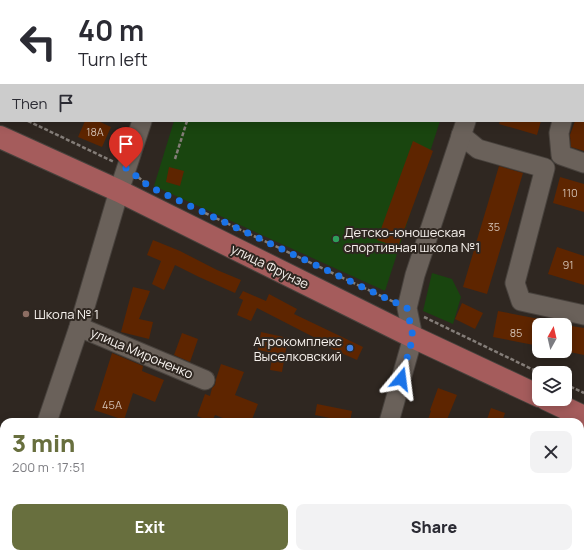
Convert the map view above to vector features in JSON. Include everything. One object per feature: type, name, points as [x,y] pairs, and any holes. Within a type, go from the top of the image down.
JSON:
[{"type":"main road","name":"улица Фрунзе","points":[[0,137],[119,191],[413,337],[532,393]]},
{"type":"main road","points":[[561,406],[584,417]]},
{"type":"street","name":"улица Мироненко","points":[[48,418],[79,327],[126,168],[142,122]]},
{"type":"street","points":[[560,155],[559,133],[562,122]]},
{"type":"street","points":[[463,128],[478,149],[545,168]]},
{"type":"street","points":[[390,418],[413,337],[407,308],[414,275],[463,128]]},
{"type":"street","points":[[560,155],[584,163]]},
{"type":"street","points":[[560,155],[545,168],[515,283],[521,301],[584,315]]},
{"type":"street","name":"улица Мироненко","points":[[79,327],[205,380]]},
{"type":"path","points":[[30,122],[126,168],[150,187]]},
{"type":"path","points":[[175,160],[187,122]]},
{"type":"path","points":[[200,210],[532,369]]},
{"type":"path","points":[[572,387],[584,393]]},
{"type":"green space","name":"Детско-юношеская спортивная школа №1","points":[[174,122],[440,122],[385,291],[154,186]]},
{"type":"green space","points":[[432,273],[452,279],[461,297],[453,324],[423,311]]},
{"type":"building","points":[[85,122],[100,122],[111,127],[102,147],[78,137]]},
{"type":"building","points":[[500,122],[541,122],[537,135],[499,124]]},
{"type":"building","points":[[575,122],[584,122],[584,151],[571,147],[570,135]]},
{"type":"building","points":[[413,141],[433,151],[398,247],[377,240]]},
{"type":"building","points":[[499,166],[523,173],[487,294],[463,287]]},
{"type":"building","points":[[169,167],[184,171],[180,186],[166,182]]},
{"type":"building","points":[[560,177],[584,184],[584,212],[553,203]]},
{"type":"building","points":[[153,240],[241,280],[235,293],[175,265],[164,290],[152,284],[161,261],[147,255]]},
{"type":"building","points":[[557,247],[584,256],[584,285],[548,274]]},
{"type":"building","points":[[133,287],[150,291],[139,319],[153,322],[149,339],[121,332]]},
{"type":"building","points":[[243,291],[266,301],[269,294],[297,309],[294,314],[363,347],[357,360],[330,348],[331,346],[257,308],[251,321],[237,315],[243,300],[239,298]]},
{"type":"building","points":[[462,303],[483,313],[475,329],[455,319]]},
{"type":"building","points":[[498,311],[534,318],[532,318],[532,345],[493,337]]},
{"type":"building","points":[[572,326],[584,328],[584,355],[572,352]]},
{"type":"building","points":[[261,332],[288,338],[282,372],[270,370],[273,353],[258,350]]},
{"type":"building","points":[[182,333],[198,339],[190,362],[174,355]]},
{"type":"building","points":[[112,353],[143,366],[142,371],[164,380],[155,402],[133,393],[125,418],[118,418],[94,410]]},
{"type":"building","points":[[221,364],[244,372],[235,395],[258,404],[253,418],[223,418],[215,415],[214,418],[202,418],[197,416],[205,394],[210,396]]},
{"type":"building","points":[[438,388],[457,395],[448,418],[428,418]]},
{"type":"building","points":[[317,404],[352,411],[351,418],[330,418],[315,415]]},
{"type":"building","points":[[491,408],[505,413],[503,418],[487,418]]},
{"type":"place","name":"Детско-юношеская спортивная школа №1","points":[[336,239]]},
{"type":"place","name":"Школа № 1","points":[[26,314]]},
{"type":"place","name":"Агрокомплекс Выселковский","points":[[350,348]]},
{"type":"route","points":[[126,168],[150,187],[407,308],[413,337],[401,379]]}]
